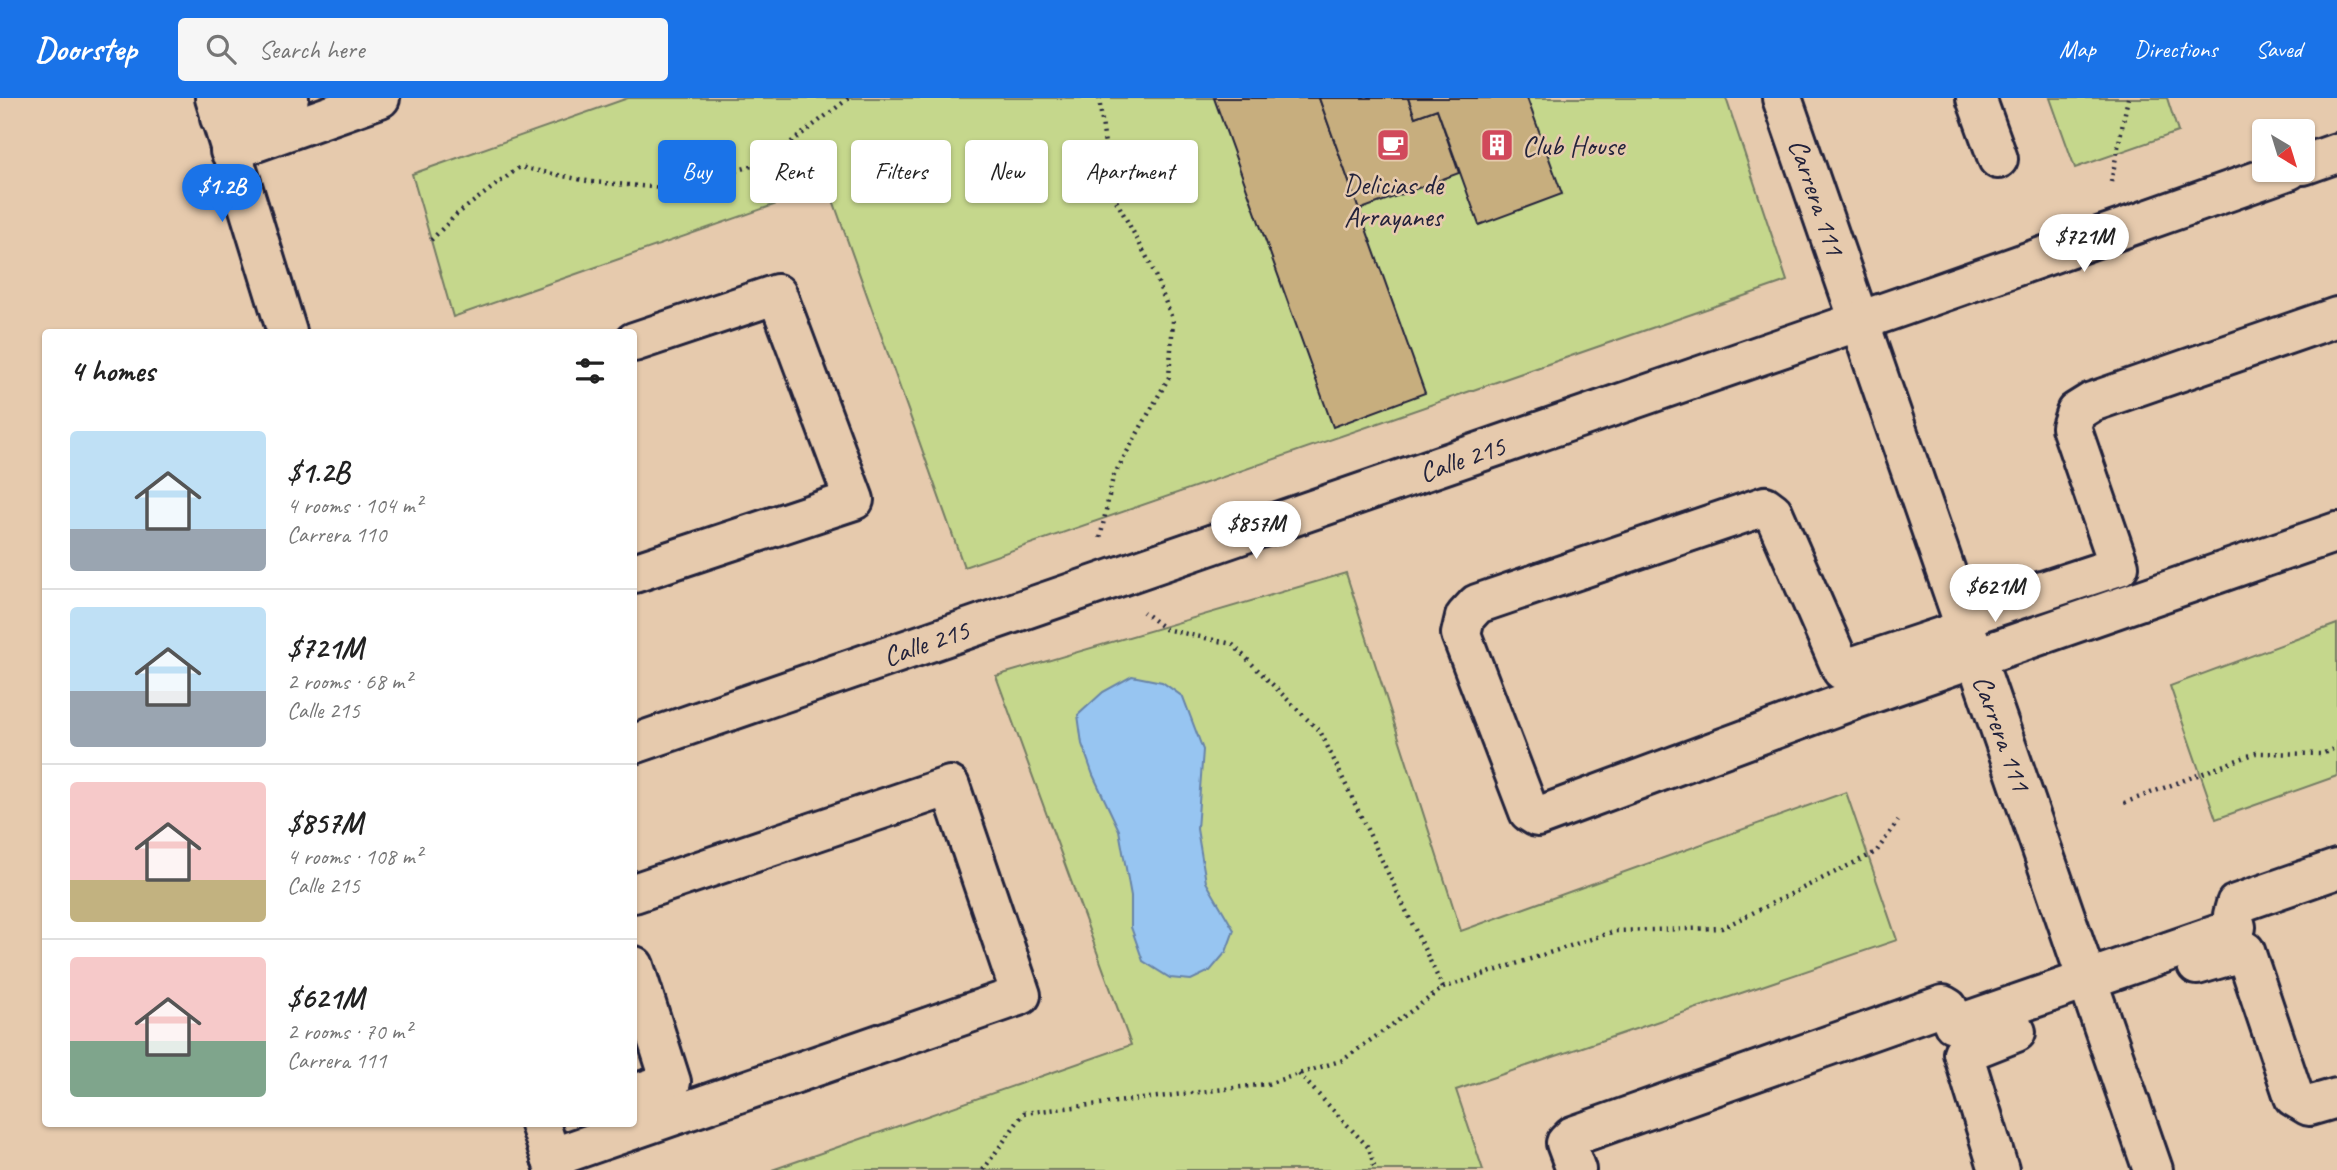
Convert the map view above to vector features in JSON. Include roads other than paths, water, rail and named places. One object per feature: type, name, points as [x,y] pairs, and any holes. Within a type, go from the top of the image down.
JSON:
[{"type":"street","points":[[222,122],[289,98]]},
{"type":"street","name":"Carrera 111","points":[[1782,98],[2153,1170]]},
{"type":"street","points":[[1976,98],[1998,159]]},
{"type":"street","points":[[222,122],[373,99]]},
{"type":"street","points":[[222,122],[286,329]]},
{"type":"street","points":[[2315,161],[2337,153]]},
{"type":"street","name":"Calle 215","points":[[637,743],[2255,182]]},
{"type":"street","points":[[637,341],[777,293],[854,500],[637,572]]},
{"type":"street","points":[[2131,603],[2071,427],[2076,412],[2092,402],[2337,317]]},
{"type":"street","points":[[1848,685],[1773,512],[1765,506],[1477,604],[1465,617],[1461,634],[1529,812],[1537,817],[1967,635],[2119,566]]},
{"type":"street","points":[[1967,635],[2131,603],[2337,532]]},
{"type":"street","points":[[637,891],[950,786],[1021,995],[637,1110]]},
{"type":"street","points":[[2337,869],[2236,904],[2233,915],[2294,1097],[2309,1106],[2337,1098]]},
{"type":"street","points":[[1963,1036],[2090,992],[2223,956],[2241,939]]},
{"type":"street","points":[[637,975],[676,1097]]},
{"type":"street","points":[[1576,1170],[1566,1143],[1573,1136],[1944,1005],[1948,1007],[1952,1023],[1963,1036],[1963,1057],[1999,1170]]},
{"type":"street","points":[[637,1094],[676,1097]]},
{"type":"street","points":[[545,1140],[585,1127]]},
{"type":"water","points":[[1132,676],[1162,682],[1183,697],[1203,750],[1197,829],[1206,882],[1234,930],[1226,952],[1210,971],[1191,980],[1170,978],[1143,961],[1131,927],[1131,896],[1119,830],[1093,775],[1082,744],[1078,715],[1103,692]]},
{"type":"place","name":"Delicias de Arrayanes","points":[[1393,145]]},
{"type":"place","name":"Club House","points":[[1497,145]]}]
